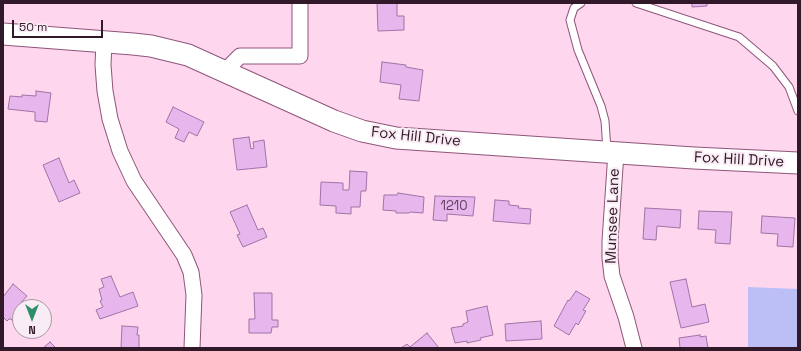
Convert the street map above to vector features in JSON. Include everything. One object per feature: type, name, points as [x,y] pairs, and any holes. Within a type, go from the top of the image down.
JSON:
[{"type":"street","points":[[225,71],[240,56],[300,56],[300,3]]},
{"type":"street","name":"Fox Hill Drive","points":[[3,34],[151,46],[188,55],[334,121],[373,134],[408,139],[798,163]]},
{"type":"street","points":[[104,42],[103,65],[105,91],[110,119],[120,151],[134,181],[184,255],[191,272],[194,295],[192,348]]},
{"type":"street","name":"Munsee Lane","points":[[612,152],[610,258],[615,287],[626,317],[634,348]]},
{"type":"lane","points":[[581,3],[574,8],[570,20],[578,50],[601,106],[612,152]]},
{"type":"lane","points":[[636,3],[739,37],[773,66],[789,86],[798,111]]},
{"type":"shaded area","points":[[748,287],[798,289],[798,348],[748,348]]},
{"type":"building","points":[[377,3],[397,3],[397,16],[404,16],[404,30],[378,31]]},
{"type":"building","points":[[692,3],[707,3],[707,6],[692,7]]},
{"type":"building","points":[[382,62],[406,65],[406,67],[423,70],[419,101],[399,99],[401,85],[380,82]]},
{"type":"building","points":[[36,91],[51,93],[47,122],[35,121],[35,112],[8,109],[10,96],[36,96]]},
{"type":"building","points":[[173,107],[204,122],[197,136],[189,132],[184,142],[175,138],[179,129],[166,122]]},
{"type":"building","points":[[249,137],[251,149],[254,148],[253,142],[264,140],[267,167],[237,170],[233,139]]},
{"type":"building","points":[[59,158],[69,183],[74,180],[80,193],[59,202],[43,165]]},
{"type":"building","points":[[350,171],[367,172],[366,191],[361,191],[360,207],[351,207],[351,214],[336,213],[336,206],[320,205],[321,182],[343,183],[343,190],[349,190]]},
{"type":"building","points":[[398,193],[424,197],[423,213],[396,213],[396,211],[383,210],[384,195],[397,195]]},
{"type":"building","points":[[435,196],[475,197],[473,216],[447,214],[447,221],[433,220]]},
{"type":"building","points":[[495,200],[509,201],[509,205],[519,206],[518,208],[531,209],[530,224],[493,221]]},
{"type":"building","points":[[247,205],[258,230],[263,228],[267,237],[243,247],[237,235],[240,234],[230,212]]},
{"type":"building","points":[[645,208],[681,210],[680,228],[657,226],[656,240],[643,239]]},
{"type":"building","points":[[699,211],[732,212],[730,244],[715,243],[716,230],[698,229]]},
{"type":"building","points":[[762,216],[795,218],[793,247],[777,246],[778,234],[761,233]]},
{"type":"building","points":[[111,276],[120,297],[133,292],[138,306],[100,319],[96,310],[103,307],[100,301],[102,300],[99,289],[104,287],[101,279]]},
{"type":"building","points":[[686,279],[692,307],[705,304],[709,322],[681,328],[670,282]]},
{"type":"building","points":[[13,284],[27,296],[24,299],[12,299],[12,320],[9,319],[7,321],[4,318],[3,320],[3,297]]},
{"type":"building","points":[[576,291],[590,299],[583,310],[586,311],[578,325],[576,323],[569,335],[554,326],[568,300],[569,301]]},
{"type":"building","points":[[254,293],[272,293],[272,320],[278,320],[278,327],[272,327],[271,333],[249,333],[249,319],[255,319]]},
{"type":"building","points":[[487,306],[493,335],[480,338],[481,340],[467,343],[467,341],[455,343],[451,328],[463,326],[463,324],[468,322],[466,311]]},
{"type":"building","points":[[541,321],[542,339],[506,341],[505,324]]},
{"type":"building","points":[[122,326],[138,327],[137,335],[139,335],[139,348],[121,348]]},
{"type":"building","points":[[427,333],[439,348],[401,348],[407,344],[410,347]]},
{"type":"building","points":[[700,335],[700,337],[706,336],[708,348],[680,348],[679,338]]},
{"type":"building","points":[[50,342],[56,348],[43,348]]}]
